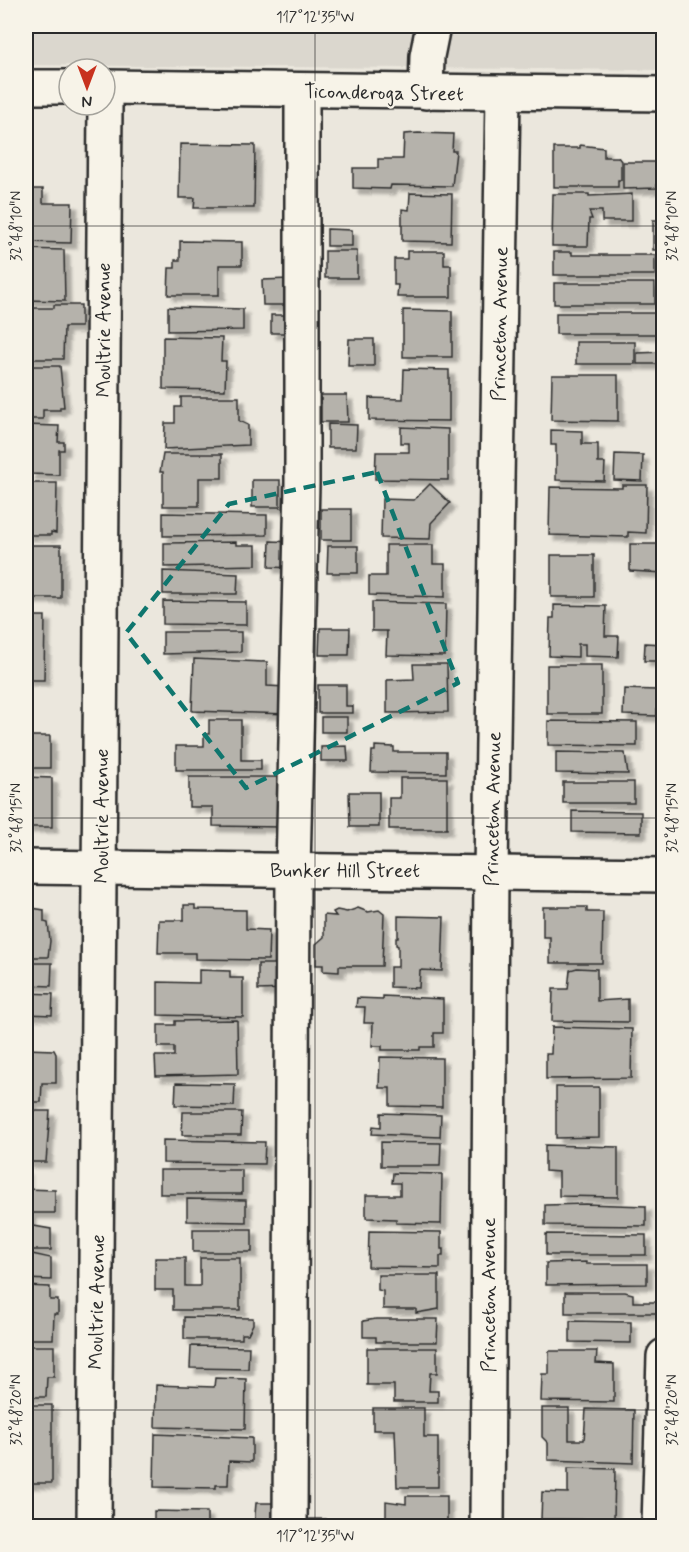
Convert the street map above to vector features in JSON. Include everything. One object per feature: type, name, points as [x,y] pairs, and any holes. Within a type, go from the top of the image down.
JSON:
[{"type":"street","points":[[426,92],[427,56],[433,26]]},
{"type":"street","points":[[26,87],[57,87]]},
{"type":"street","name":"Ticonderoga Street","points":[[117,87],[663,94]]},
{"type":"street","points":[[290,1527],[293,870],[302,484],[302,91]]},
{"type":"street","name":"Princeton Avenue","points":[[487,1527],[491,871],[503,93]]},
{"type":"street","name":"Moultrie Avenue","points":[[94,1527],[101,868],[105,117]]},
{"type":"street","name":"Bunker Hill Street","points":[[26,867],[491,871],[663,875]]},
{"type":"street","points":[[659,1527],[663,1356]]},
{"type":"highlighted area","points":[[377,472],[458,683],[246,788],[126,633],[229,504]]},
{"type":"shaded area","points":[[26,26],[663,26],[663,70],[117,66],[117,57],[57,57],[57,65],[26,65]]},
{"type":"building","points":[[404,134],[453,134],[452,151],[456,151],[452,186],[391,185],[390,189],[353,188],[353,168],[378,168],[378,159],[403,159]]},
{"type":"building","points":[[180,144],[255,145],[254,208],[194,208],[195,198],[179,198]]},
{"type":"building","points":[[580,145],[604,148],[604,157],[618,157],[621,161],[621,180],[618,180],[618,187],[554,187],[554,148],[580,148]]},
{"type":"building","points":[[623,162],[657,162],[657,188],[623,189]]},
{"type":"building","points":[[26,189],[43,189],[43,203],[72,203],[71,243],[26,242]]},
{"type":"building","points":[[410,193],[452,194],[451,242],[402,241],[402,209],[409,210]]},
{"type":"building","points":[[553,194],[589,194],[589,196],[632,194],[632,221],[602,221],[602,211],[589,211],[592,219],[589,219],[588,246],[552,246]]},
{"type":"building","points":[[653,220],[662,220],[664,250],[653,250]]},
{"type":"building","points":[[327,229],[352,230],[352,246],[327,246]]},
{"type":"building","points":[[180,241],[242,242],[242,265],[219,265],[219,295],[168,295],[169,268],[175,268],[175,260],[180,260]]},
{"type":"building","points":[[26,249],[64,250],[65,301],[26,300]]},
{"type":"building","points":[[325,251],[357,251],[357,278],[325,278]]},
{"type":"building","points":[[407,251],[444,251],[444,265],[451,265],[451,297],[397,297],[398,285],[394,285],[394,259],[407,259]]},
{"type":"building","points":[[554,252],[572,252],[572,255],[655,255],[655,275],[554,275]]},
{"type":"building","points":[[289,279],[289,305],[263,305],[262,280]]},
{"type":"building","points":[[554,283],[655,283],[655,304],[554,304]]},
{"type":"building","points":[[54,305],[81,305],[81,327],[64,327],[63,359],[26,359],[26,308],[54,308]]},
{"type":"building","points":[[168,307],[243,309],[243,330],[168,331]]},
{"type":"building","points":[[403,310],[452,311],[452,357],[403,357]]},
{"type":"building","points":[[556,313],[664,313],[664,334],[556,334]]},
{"type":"building","points":[[271,315],[295,315],[295,333],[271,333]]},
{"type":"building","points":[[163,337],[222,338],[221,361],[226,361],[225,390],[163,389]]},
{"type":"building","points":[[349,339],[374,339],[374,366],[348,366]]},
{"type":"building","points":[[576,342],[635,342],[635,364],[576,364]]},
{"type":"building","points":[[663,352],[663,364],[637,364],[637,353]]},
{"type":"building","points":[[26,366],[60,366],[64,407],[60,407],[60,410],[43,410],[43,419],[26,419]]},
{"type":"building","points":[[404,369],[449,370],[449,421],[369,420],[369,398],[403,399]]},
{"type":"building","points":[[552,375],[618,375],[618,421],[551,420]]},
{"type":"building","points":[[321,395],[347,395],[348,422],[321,422]]},
{"type":"building","points":[[181,397],[239,397],[239,421],[248,425],[248,445],[164,449],[165,423],[175,423],[175,407],[181,407]]},
{"type":"building","points":[[328,424],[357,425],[356,448],[328,448]]},
{"type":"building","points":[[26,425],[59,426],[58,442],[64,442],[64,450],[59,450],[59,475],[30,474],[30,458],[26,458]]},
{"type":"building","points":[[401,427],[448,429],[448,480],[375,479],[376,452],[409,452],[409,443],[401,443]]},
{"type":"building","points":[[551,430],[582,431],[582,444],[598,444],[598,463],[605,463],[604,481],[556,480],[556,445],[551,445]]},
{"type":"building","points":[[163,454],[222,454],[222,478],[199,478],[199,506],[163,506],[163,472],[160,472]]},
{"type":"building","points":[[615,454],[643,455],[642,481],[614,480]]},
{"type":"building","points":[[252,480],[280,480],[280,507],[252,507]]},
{"type":"building","points":[[26,483],[57,483],[56,533],[26,535]]},
{"type":"building","points":[[430,484],[450,503],[431,523],[430,539],[381,538],[382,499],[414,500]]},
{"type":"building","points":[[622,485],[647,485],[646,533],[628,532],[628,537],[549,535],[550,487],[622,488]]},
{"type":"building","points":[[321,509],[351,509],[351,540],[321,540]]},
{"type":"building","points":[[163,513],[267,515],[267,535],[163,536]]},
{"type":"building","points":[[270,541],[296,542],[295,568],[269,567]]},
{"type":"building","points":[[236,542],[236,545],[256,545],[256,565],[164,567],[164,543]]},
{"type":"building","points":[[630,544],[664,544],[664,573],[630,571]]},
{"type":"building","points":[[26,545],[61,545],[61,598],[26,598]]},
{"type":"building","points":[[386,545],[433,545],[433,564],[445,564],[445,597],[369,595],[369,576],[386,576]]},
{"type":"building","points":[[328,546],[358,546],[358,573],[327,573]]},
{"type":"building","points":[[551,555],[594,555],[594,597],[551,597]]},
{"type":"building","points":[[163,571],[238,574],[237,594],[163,594]]},
{"type":"building","points":[[163,601],[246,602],[246,625],[163,624]]},
{"type":"building","points":[[372,602],[446,604],[445,656],[386,655],[387,631],[372,631]]},
{"type":"building","points":[[554,605],[606,606],[605,636],[619,636],[618,657],[585,656],[585,644],[578,644],[578,657],[549,656],[550,618],[554,618]]},
{"type":"building","points":[[26,616],[45,616],[44,680],[26,680]]},
{"type":"building","points":[[320,628],[350,628],[349,655],[319,655]]},
{"type":"building","points":[[163,632],[241,632],[241,652],[163,654]]},
{"type":"building","points":[[645,643],[664,644],[664,661],[644,661]]},
{"type":"building","points":[[194,659],[267,662],[267,686],[288,687],[288,714],[192,711]]},
{"type":"building","points":[[413,664],[447,664],[448,712],[387,713],[387,680],[414,679]]},
{"type":"building","points":[[547,665],[602,665],[602,714],[547,714]]},
{"type":"building","points":[[318,685],[346,685],[346,706],[353,706],[353,713],[318,713]]},
{"type":"building","points":[[624,689],[657,690],[657,716],[623,715]]},
{"type":"building","points":[[321,717],[347,717],[347,732],[321,732]]},
{"type":"building","points":[[209,720],[241,720],[241,760],[261,760],[261,770],[176,770],[176,746],[204,746],[204,734],[209,734]]},
{"type":"building","points":[[548,721],[637,722],[637,746],[548,745]]},
{"type":"building","points":[[26,736],[50,736],[50,768],[26,768]]},
{"type":"building","points":[[347,746],[348,761],[321,761],[321,747]]},
{"type":"building","points":[[375,746],[394,747],[394,752],[446,752],[446,773],[371,772],[372,751],[375,751]]},
{"type":"building","points":[[556,752],[625,753],[628,774],[556,773]]},
{"type":"building","points":[[26,777],[52,778],[52,827],[26,827]]},
{"type":"building","points":[[189,777],[282,777],[282,827],[213,826],[213,807],[189,807]]},
{"type":"building","points":[[400,778],[447,778],[447,829],[389,829],[389,798],[400,798]]},
{"type":"building","points":[[563,782],[634,782],[634,803],[563,803]]},
{"type":"building","points":[[349,792],[379,792],[379,827],[350,827]]},
{"type":"building","points":[[572,811],[641,812],[641,833],[572,832]]},
{"type":"building","points":[[184,905],[195,905],[195,909],[246,910],[246,929],[269,930],[268,960],[195,959],[195,953],[158,953],[159,920],[184,920]]},
{"type":"building","points":[[26,907],[44,910],[44,922],[48,923],[50,941],[48,957],[26,957]]},
{"type":"building","points":[[543,907],[587,907],[587,912],[603,912],[602,963],[550,963],[550,937],[543,937]]},
{"type":"building","points":[[358,908],[368,912],[379,910],[384,914],[382,966],[339,966],[339,972],[323,971],[323,965],[316,965],[316,944],[324,937],[324,915],[336,916],[333,912],[337,910],[347,912]]},
{"type":"building","points":[[398,916],[444,917],[442,971],[420,970],[419,988],[390,987],[390,967],[398,967],[396,938],[398,938]]},
{"type":"building","points":[[26,963],[52,963],[51,986],[26,985]]},
{"type":"building","points":[[258,964],[286,964],[286,989],[258,990]]},
{"type":"building","points":[[597,969],[597,1001],[628,999],[628,1022],[552,1021],[553,989],[568,989],[570,970]]},
{"type":"building","points":[[199,970],[230,971],[230,978],[243,978],[243,1017],[158,1015],[158,982],[199,983]]},
{"type":"building","points":[[26,993],[53,994],[52,1015],[26,1014]]},
{"type":"building","points":[[383,996],[443,999],[443,1033],[434,1033],[434,1047],[420,1047],[420,1050],[382,1050],[382,1046],[372,1046],[373,1023],[364,1023],[365,1007],[356,1007],[357,998],[383,999]]},
{"type":"building","points":[[237,1020],[238,1074],[156,1076],[155,1056],[174,1056],[174,1047],[158,1047],[158,1025],[175,1025],[175,1021]]},
{"type":"building","points":[[552,1027],[632,1029],[631,1078],[546,1079],[546,1054],[551,1054]]},
{"type":"building","points":[[26,1049],[54,1050],[56,1054],[56,1083],[42,1083],[41,1102],[32,1102],[32,1106],[26,1106]]},
{"type":"building","points":[[380,1057],[442,1058],[442,1107],[390,1106],[390,1088],[379,1088]]},
{"type":"building","points":[[176,1083],[235,1084],[234,1106],[175,1105]]},
{"type":"building","points":[[556,1087],[599,1087],[599,1137],[556,1138]]},
{"type":"building","points":[[26,1111],[50,1111],[46,1162],[26,1162]]},
{"type":"building","points":[[183,1112],[242,1112],[241,1135],[182,1135]]},
{"type":"building","points":[[381,1113],[441,1115],[440,1137],[372,1134],[373,1126],[381,1127]]},
{"type":"building","points":[[163,1140],[265,1142],[264,1164],[163,1163]]},
{"type":"building","points":[[381,1142],[441,1143],[440,1166],[381,1166]]},
{"type":"building","points":[[545,1145],[618,1147],[618,1197],[559,1196],[559,1172],[545,1171]]},
{"type":"building","points":[[160,1170],[242,1170],[242,1194],[160,1194]]},
{"type":"building","points":[[393,1173],[442,1174],[441,1224],[396,1223],[396,1219],[366,1218],[366,1195],[400,1195],[400,1183],[392,1183]]},
{"type":"building","points":[[26,1189],[55,1190],[55,1213],[31,1213],[31,1221],[26,1221]]},
{"type":"building","points":[[187,1199],[246,1200],[246,1222],[187,1221]]},
{"type":"building","points":[[545,1205],[646,1206],[646,1226],[545,1225]]},
{"type":"building","points":[[34,1226],[51,1229],[51,1250],[26,1250],[26,1228]]},
{"type":"building","points":[[193,1229],[252,1229],[252,1252],[193,1252]]},
{"type":"building","points":[[369,1231],[441,1232],[443,1256],[440,1256],[440,1268],[368,1267]]},
{"type":"building","points":[[546,1234],[646,1235],[646,1255],[546,1255]]},
{"type":"building","points":[[32,1254],[51,1258],[51,1280],[26,1279],[26,1257],[32,1257]]},
{"type":"building","points":[[155,1258],[185,1258],[185,1286],[200,1286],[200,1258],[240,1258],[240,1310],[173,1310],[173,1290],[155,1290]]},
{"type":"building","points":[[586,1262],[586,1264],[647,1264],[647,1284],[546,1285],[546,1263]]},
{"type":"building","points":[[378,1275],[439,1275],[439,1309],[416,1313],[416,1309],[383,1309],[383,1291],[378,1290]]},
{"type":"building","points":[[26,1286],[50,1287],[50,1300],[58,1300],[58,1314],[54,1314],[53,1339],[26,1339]]},
{"type":"building","points":[[565,1292],[625,1292],[633,1294],[633,1302],[659,1302],[659,1313],[565,1313]]},
{"type":"building","points":[[184,1317],[253,1318],[253,1324],[248,1334],[242,1334],[242,1339],[184,1339]]},
{"type":"building","points":[[438,1319],[437,1342],[376,1342],[376,1337],[363,1337],[363,1321]]},
{"type":"building","points":[[570,1321],[631,1322],[631,1343],[570,1342]]},
{"type":"building","points":[[26,1346],[54,1346],[54,1377],[47,1377],[46,1397],[26,1397]]},
{"type":"building","points":[[191,1346],[249,1347],[248,1369],[190,1368]]},
{"type":"building","points":[[367,1348],[437,1348],[437,1373],[430,1373],[429,1391],[438,1391],[438,1402],[394,1402],[394,1385],[367,1385]]},
{"type":"building","points":[[549,1351],[597,1351],[596,1363],[614,1364],[614,1402],[541,1401],[542,1374],[549,1374]]},
{"type":"building","points":[[215,1378],[246,1379],[245,1429],[155,1427],[156,1385],[214,1387]]},
{"type":"building","points":[[26,1405],[52,1405],[52,1483],[26,1483]]},
{"type":"building","points":[[373,1408],[424,1408],[424,1437],[438,1437],[438,1487],[397,1487],[395,1430],[373,1430]]},
{"type":"building","points":[[542,1408],[569,1408],[569,1440],[584,1440],[586,1409],[634,1410],[633,1463],[548,1460],[548,1443],[542,1437]]},
{"type":"building","points":[[155,1434],[252,1438],[252,1462],[229,1461],[228,1485],[216,1485],[216,1488],[154,1487]]},
{"type":"building","points":[[568,1468],[615,1469],[614,1520],[541,1519],[542,1492],[568,1493]]},
{"type":"building","points":[[406,1496],[447,1496],[447,1526],[386,1526],[386,1501],[406,1504]]},
{"type":"building","points":[[256,1503],[278,1503],[279,1526],[254,1526]]},
{"type":"building","points":[[154,1511],[207,1512],[207,1526],[154,1526]]},
{"type":"building","points":[[26,1518],[37,1518],[37,1526],[26,1526]]},
{"type":"building","points":[[310,1519],[326,1519],[326,1522],[376,1519],[376,1526],[310,1526]]}]
